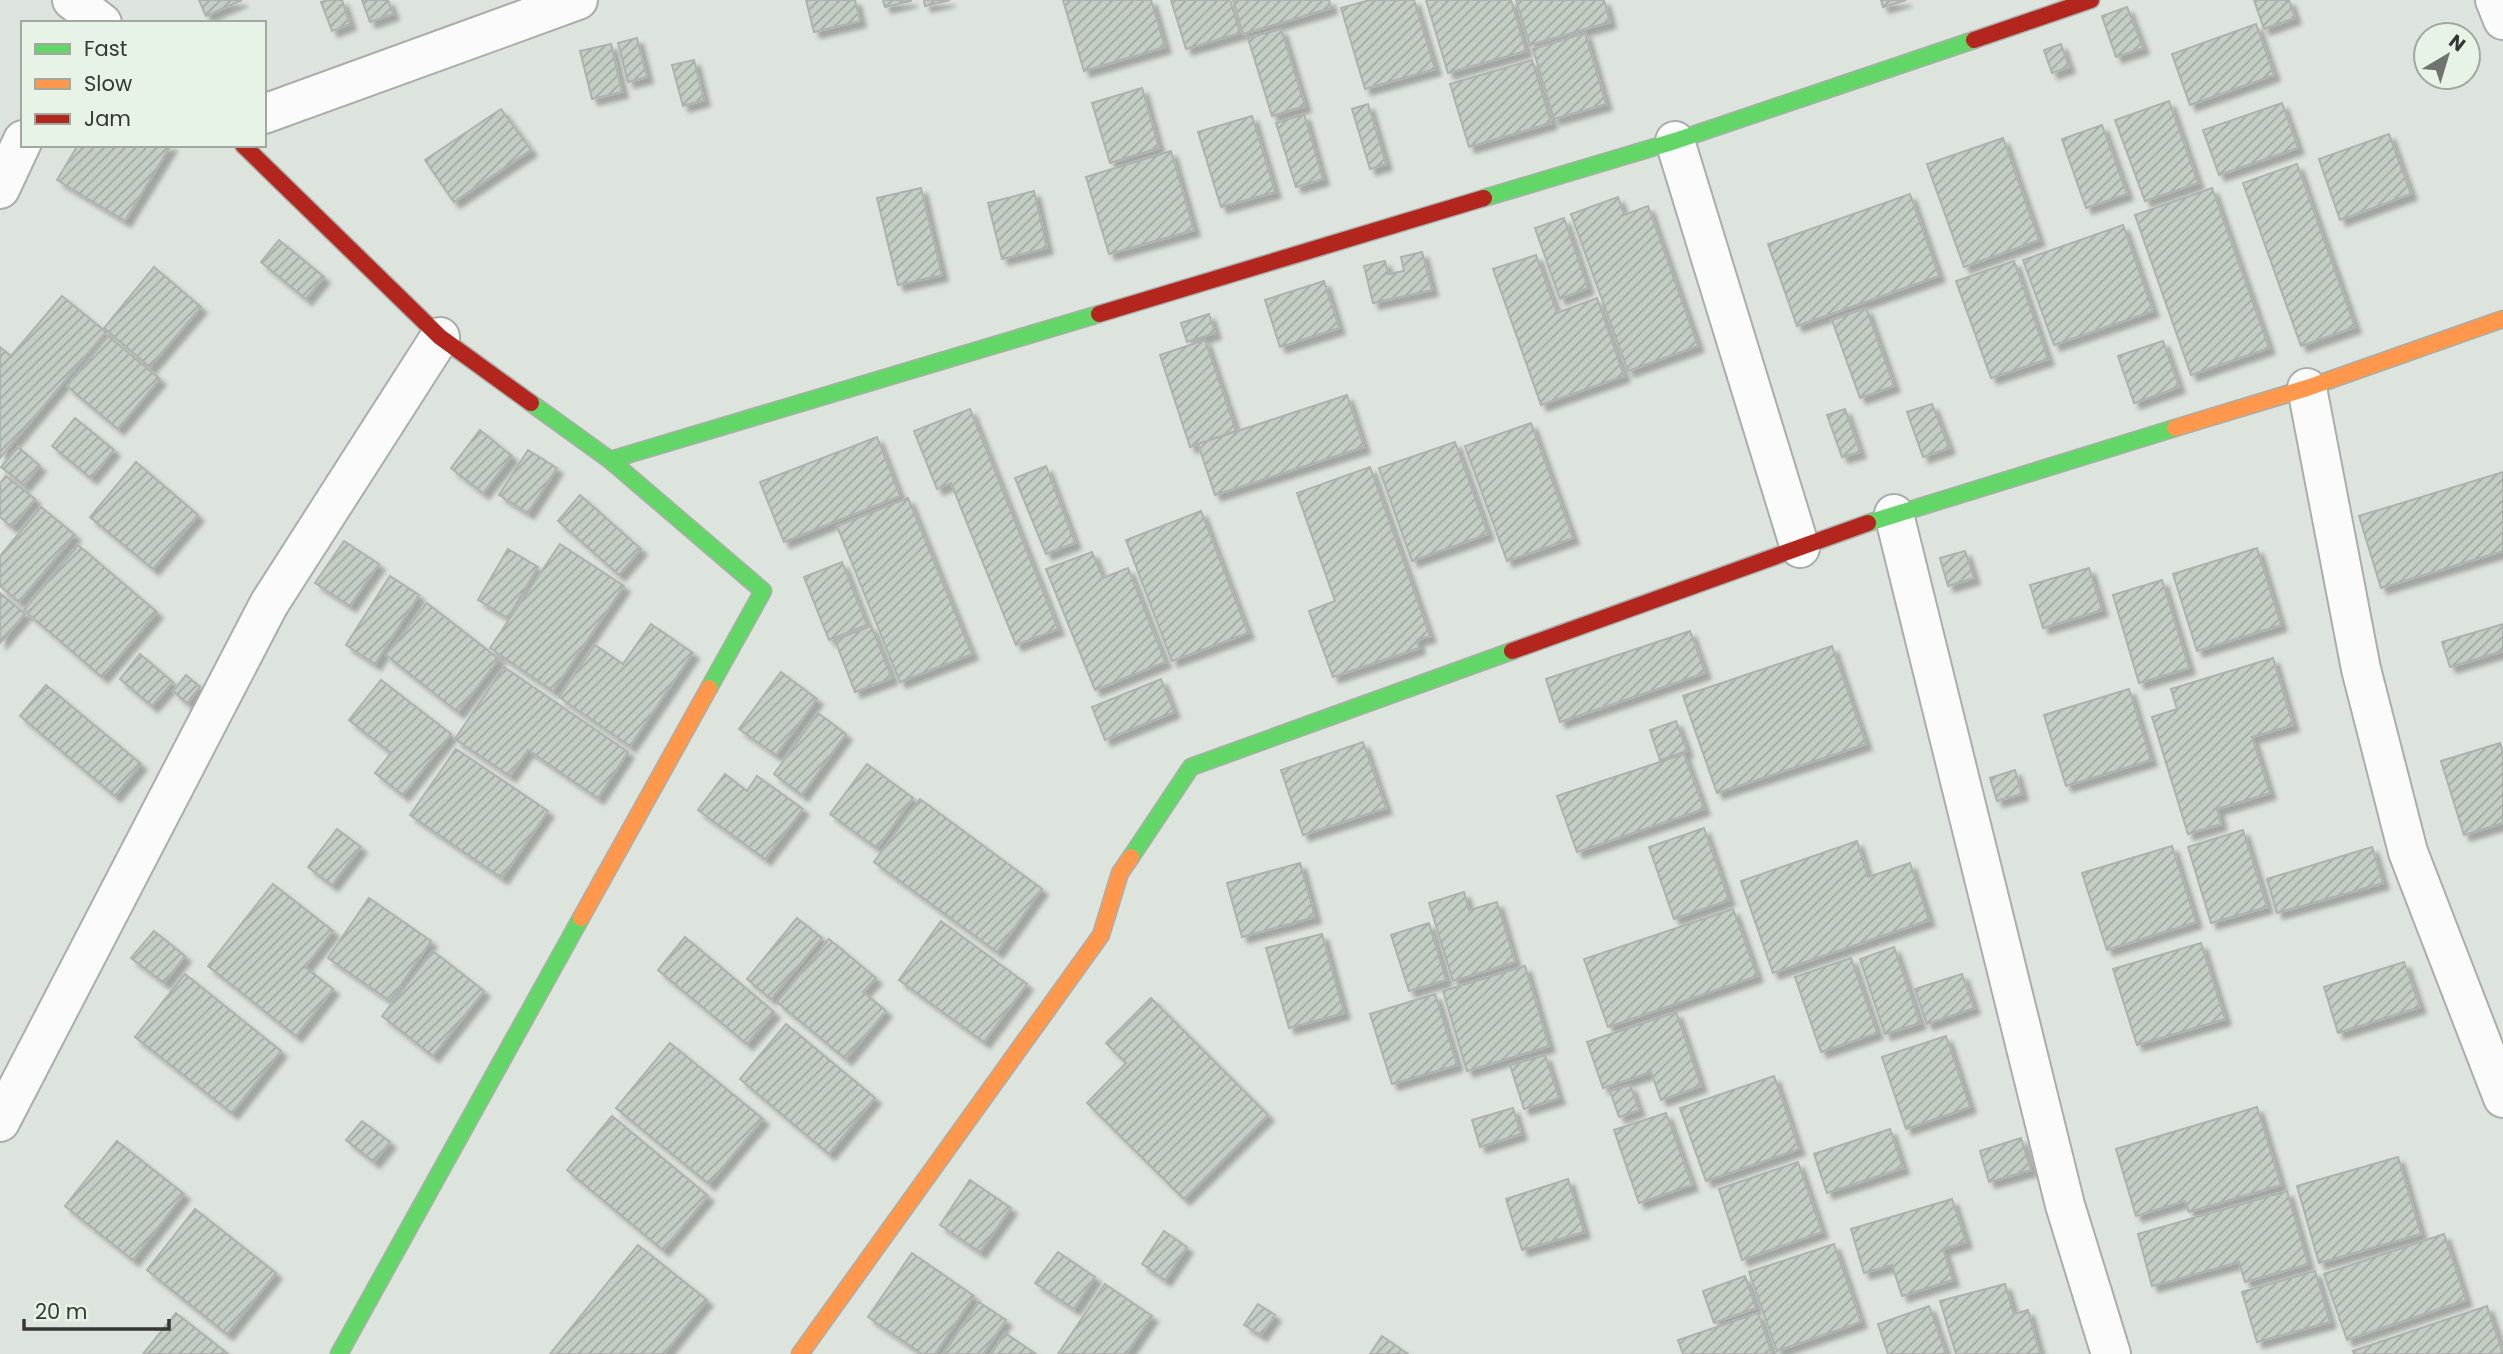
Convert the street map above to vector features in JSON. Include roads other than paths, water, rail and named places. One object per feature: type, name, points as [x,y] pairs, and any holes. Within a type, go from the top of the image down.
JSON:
[{"type":"street","points":[[266,113],[578,0]]},
{"type":"street","points":[[610,460],[1675,141],[2091,0]]},
{"type":"street","points":[[2495,0],[2503,20]]},
{"type":"street","points":[[1675,141],[1800,548]]},
{"type":"street","points":[[0,189],[21,144]]},
{"type":"street","points":[[245,147],[440,337],[610,460],[762,591],[339,1354]]},
{"type":"street","points":[[800,1354],[1101,934],[1120,873],[1191,767],[1894,513],[2307,388],[2503,319]]},
{"type":"street","points":[[0,1122],[269,604],[440,337]]},
{"type":"street","points":[[2307,388],[2361,670],[2408,852],[2503,1098]]},
{"type":"street","points":[[1894,513],[2065,1205],[2111,1354]]}]
